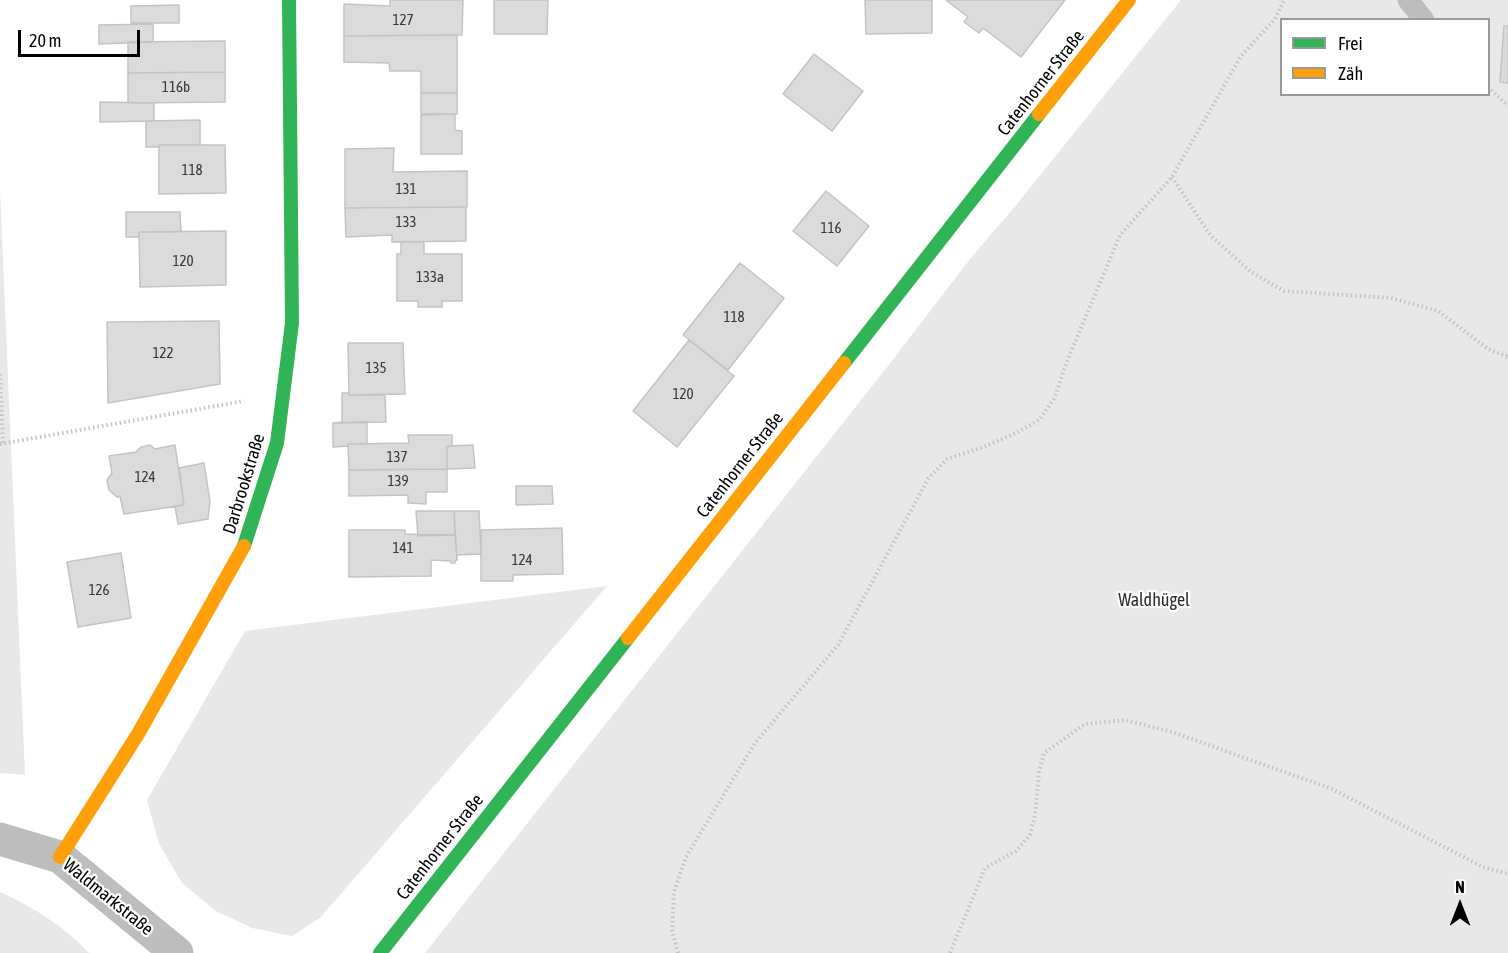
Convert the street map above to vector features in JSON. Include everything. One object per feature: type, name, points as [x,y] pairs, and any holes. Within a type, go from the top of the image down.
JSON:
[{"type":"street","name":"Darbrookstraße","points":[[60,857],[138,734],[244,548],[277,442],[292,323],[289,0]]},
{"type":"street","name":"Catenhorner Straße","points":[[380,953],[1129,0]]},
{"type":"street","name":"Waldmarkstraße","points":[[0,839],[60,857],[177,953]]},
{"type":"lane","points":[[1408,0],[1422,18]]},
{"type":"path","points":[[678,953],[672,930],[674,892],[686,857],[755,743],[838,645],[928,479],[947,459],[986,446],[1039,420],[1054,399],[1068,359],[1120,235],[1172,177],[1241,56],[1275,19],[1284,0]]},
{"type":"path","points":[[1490,89],[1508,106]]},
{"type":"path","points":[[1172,177],[1210,235],[1251,272],[1284,291],[1391,298],[1438,311],[1488,349],[1508,357]]},
{"type":"path","points":[[0,374],[1,443],[283,395]]},
{"type":"path","points":[[950,953],[985,868],[1016,851],[1030,835],[1044,753],[1085,724],[1125,720],[1182,736],[1332,789],[1483,867],[1508,874]]},
{"type":"green space","name":"Waldhügel","points":[[1181,0],[1508,0],[1508,953],[425,953],[891,362],[970,259]]},
{"type":"green space","points":[[0,190],[25,775],[0,773]]},
{"type":"green space","points":[[607,586],[320,918],[292,936],[252,928],[216,911],[182,883],[159,844],[147,800],[245,631]]},
{"type":"green space","points":[[0,892],[48,918],[89,953],[0,953]]},
{"type":"building","points":[[390,0],[463,0],[462,35],[344,36],[344,4],[390,6]]},
{"type":"building","points":[[494,0],[548,0],[547,34],[494,34]]},
{"type":"building","points":[[865,0],[932,0],[932,33],[866,34]]},
{"type":"building","points":[[946,0],[1065,0],[1021,57],[983,28],[979,33],[964,22],[968,17]]},
{"type":"building","points":[[179,5],[179,23],[131,23],[131,6]]},
{"type":"building","points":[[153,24],[153,42],[99,44],[99,25]]},
{"type":"building","points":[[1504,26],[1508,26],[1508,83],[1500,82]]},
{"type":"building","points":[[457,35],[457,93],[421,93],[421,71],[390,71],[389,63],[344,62],[344,36]]},
{"type":"building","points":[[225,41],[225,72],[128,73],[128,42]]},
{"type":"building","points":[[814,54],[863,91],[832,131],[783,94]]},
{"type":"building","points":[[225,72],[225,102],[128,103],[128,73]]},
{"type":"building","points":[[421,93],[457,93],[457,114],[421,114]]},
{"type":"building","points":[[100,102],[154,103],[154,121],[100,122]]},
{"type":"building","points":[[455,114],[455,130],[462,131],[462,154],[421,154],[421,115]]},
{"type":"building","points":[[200,120],[200,145],[146,147],[146,121]]},
{"type":"building","points":[[159,145],[225,145],[226,193],[159,194]]},
{"type":"building","points":[[394,148],[393,172],[467,171],[467,207],[345,208],[345,149]]},
{"type":"building","points":[[826,191],[869,226],[837,266],[793,231]]},
{"type":"building","points":[[466,207],[466,241],[392,242],[392,235],[346,237],[345,208]]},
{"type":"building","points":[[126,212],[180,212],[181,232],[139,232],[139,237],[126,237]]},
{"type":"building","points":[[226,231],[226,285],[140,287],[139,232]]},
{"type":"building","points":[[401,242],[424,242],[424,254],[462,254],[462,301],[442,301],[442,307],[418,307],[418,301],[397,301],[397,254],[401,254]]},
{"type":"building","points":[[740,263],[784,298],[728,370],[683,335]]},
{"type":"building","points":[[219,321],[220,384],[108,403],[107,322]]},
{"type":"building","points":[[689,340],[734,376],[677,447],[633,411]]},
{"type":"building","points":[[348,343],[403,343],[405,394],[349,395]]},
{"type":"building","points":[[342,393],[385,395],[386,422],[333,423],[342,422]]},
{"type":"building","points":[[367,422],[367,444],[333,447],[333,423]]},
{"type":"building","points":[[408,435],[452,435],[452,446],[447,446],[447,469],[349,470],[348,444],[409,443]]},
{"type":"building","points":[[150,445],[155,449],[175,445],[184,505],[124,514],[120,496],[117,497],[109,490],[107,480],[112,473],[109,456],[136,452],[141,447]]},
{"type":"building","points":[[473,445],[475,468],[447,469],[447,446]]},
{"type":"building","points":[[204,463],[210,501],[208,519],[178,524],[175,506],[184,505],[179,468]]},
{"type":"building","points":[[447,469],[447,492],[426,492],[426,504],[408,503],[408,495],[349,496],[349,470]]},
{"type":"building","points":[[516,486],[552,486],[553,504],[516,505]]},
{"type":"building","points":[[416,511],[454,511],[455,535],[418,536]]},
{"type":"building","points":[[454,511],[479,511],[481,554],[457,555],[457,560]]},
{"type":"building","points":[[562,528],[563,574],[513,575],[513,581],[481,581],[481,530]]},
{"type":"building","points":[[349,530],[405,530],[405,534],[455,535],[457,560],[451,563],[451,561],[431,560],[431,576],[349,577]]},
{"type":"building","points":[[121,553],[131,618],[78,627],[67,562]]},
{"type":"traffic: fast","points":[[244,546],[277,443],[292,323],[289,0]]},
{"type":"traffic: fast","points":[[844,363],[1039,114]]},
{"type":"traffic: fast","points":[[380,953],[628,638]]},
{"type":"traffic: slow","points":[[1039,114],[1129,0]]},
{"type":"traffic: slow","points":[[628,638],[844,363]]},
{"type":"traffic: slow","points":[[60,857],[138,734],[244,546]]}]
